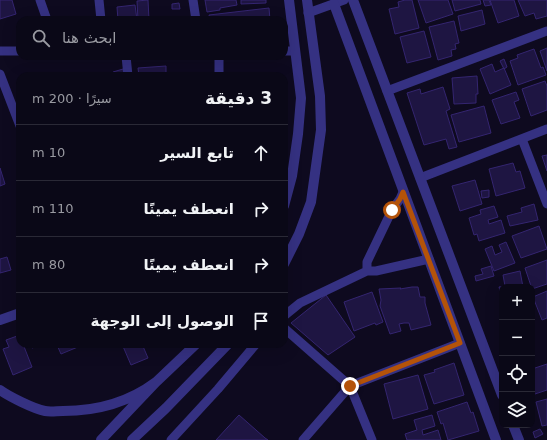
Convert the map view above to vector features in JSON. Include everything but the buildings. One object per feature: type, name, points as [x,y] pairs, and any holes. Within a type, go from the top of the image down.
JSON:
[{"type":"street","points":[[40,0],[46,16]]},
{"type":"street","points":[[99,0],[101,16]]},
{"type":"street","points":[[193,0],[195,16]]},
{"type":"street","points":[[288,191],[292,176],[298,134],[301,98],[289,0]]},
{"type":"street","points":[[288,256],[299,234],[311,202],[321,130],[320,96],[307,0]]},
{"type":"street","points":[[308,13],[344,0]]},
{"type":"street","points":[[353,0],[501,392]]},
{"type":"street","points":[[334,4],[496,440]]},
{"type":"street","points":[[387,91],[547,32]]},
{"type":"street","points":[[0,51],[16,51]]},
{"type":"street","points":[[288,51],[295,51]]},
{"type":"street","points":[[126,60],[128,72]]},
{"type":"street","points":[[219,60],[219,72]]},
{"type":"street","points":[[0,74],[16,116]]},
{"type":"street","points":[[420,178],[547,129]]},
{"type":"street","points":[[522,139],[547,204]]},
{"type":"street","points":[[367,270],[367,262],[392,210],[403,192]]},
{"type":"street","points":[[288,313],[300,304],[367,270],[376,271],[428,259]]},
{"type":"street","points":[[0,320],[16,314]]},
{"type":"street","points":[[288,332],[350,386],[372,440]]},
{"type":"street","points":[[302,440],[350,386],[460,343]]},
{"type":"street","points":[[0,390],[7,395],[45,411],[84,411],[117,404],[148,389],[192,348]]},
{"type":"street","points":[[132,440],[166,408],[224,348]]},
{"type":"street","points":[[171,440],[218,389],[253,348]]},
{"type":"street","points":[[101,440],[156,382]]},
{"type":"street","points":[[514,428],[519,440]]},
{"type":"route","points":[[350,386],[460,343],[403,192],[392,210]]}]
